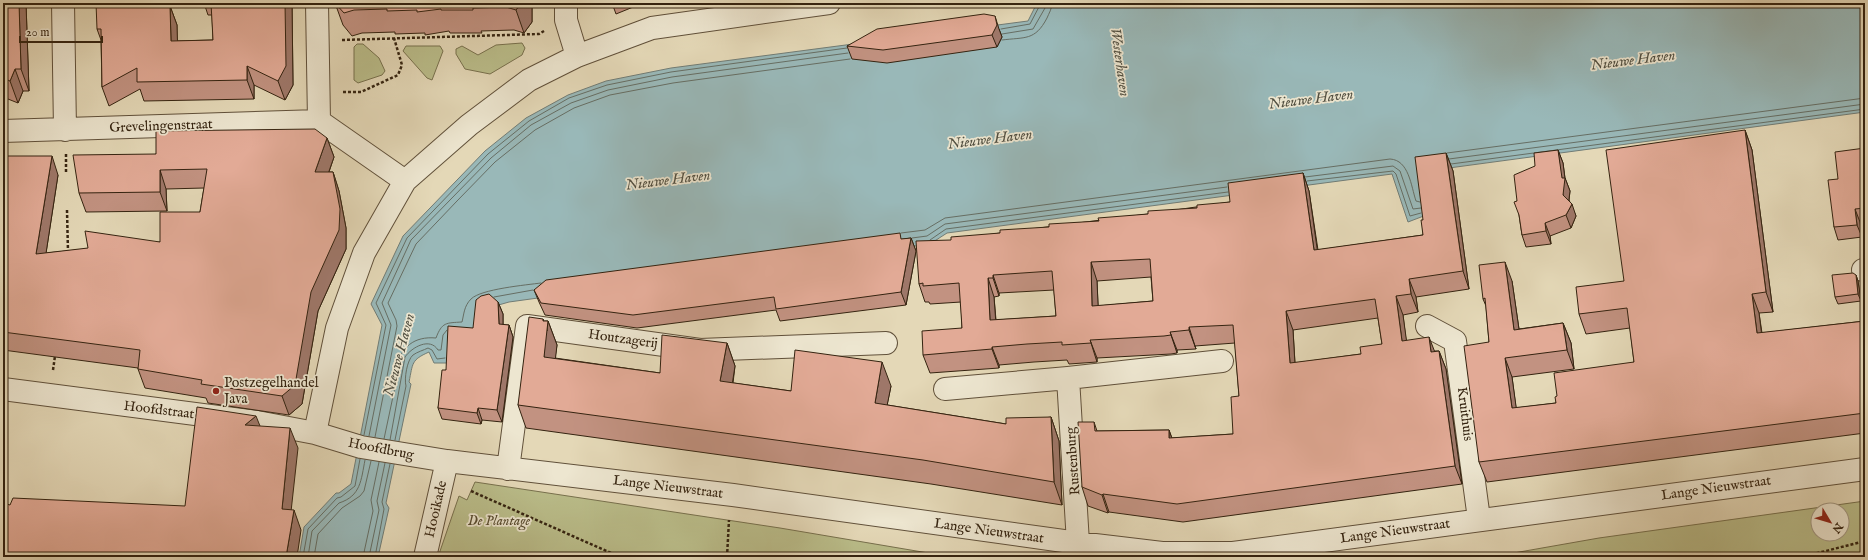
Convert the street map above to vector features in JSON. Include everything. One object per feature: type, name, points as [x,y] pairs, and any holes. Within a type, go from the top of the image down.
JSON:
[{"type":"street","points":[[63,3],[65,130]]},
{"type":"street","points":[[316,3],[319,121],[405,181]]},
{"type":"street","points":[[315,433],[337,328],[364,252],[405,181],[469,125],[529,80],[577,56],[652,28],[829,3]]},
{"type":"street","points":[[566,12],[577,56]]},
{"type":"street","name":"Grevelingenstraat","points":[[3,131],[319,121]]},
{"type":"street","name":"Houtzagerij","points":[[508,469],[528,326],[700,350],[886,343]]},
{"type":"street","name":"Kruithuis","points":[[1427,326],[1456,341],[1479,519]]},
{"type":"street","points":[[945,389],[1222,362]]},
{"type":"street","name":"Rustenburg","points":[[1068,378],[1078,543]]},
{"type":"street","name":"Hoofdstraat","points":[[3,389],[257,422],[315,433]]},
{"type":"street","name":"Hoofdbrug","points":[[315,433],[361,447],[447,461]]},
{"type":"street","name":"Lange Nieuwstraat","points":[[447,461],[733,495],[1078,543],[1162,553],[1233,553],[1479,519],[1865,469]]},
{"type":"street","name":"Hooikade","points":[[425,557],[447,461]]},
{"type":"path","points":[[317,41],[539,34],[566,12]]},
{"type":"path","points":[[319,92],[361,92],[398,75],[402,65],[394,38]]},
{"type":"path","points":[[67,210],[68,257]]},
{"type":"path","points":[[447,461],[467,489],[620,557]]},
{"type":"path","points":[[727,557],[727,528],[733,495]]},
{"type":"path","points":[[1802,557],[1865,541]]},
{"type":"green space","points":[[522,43],[525,48],[522,55],[490,74],[465,69],[456,54],[456,49],[462,46],[478,55],[496,45]]},
{"type":"green space","points":[[357,44],[363,44],[379,58],[385,71],[382,75],[358,83],[354,80],[354,47]]},
{"type":"green space","points":[[406,46],[440,46],[443,51],[432,80],[427,78],[403,51]]},
{"type":"green space","name":"De Plantage","points":[[475,482],[780,528],[952,557],[438,557],[459,496],[467,500]]},
{"type":"green space","points":[[1865,501],[1865,557],[1491,557],[1599,538],[1810,509],[1810,542],[1850,542],[1850,503]]},
{"type":"water","points":[[1039,3],[1865,3],[1865,112],[1434,170],[1442,209],[1408,222],[1392,174],[947,233],[930,244],[509,302],[481,310],[477,338],[449,363],[434,363],[429,352],[419,357],[414,363],[411,370],[409,382],[411,384],[386,503],[389,508],[378,557],[299,557],[304,527],[336,493],[339,493],[351,484],[382,325],[371,304],[403,236],[485,151],[526,118],[568,95],[606,81],[671,68],[1028,21],[1036,5]]},
{"type":"building","points":[[3,3],[19,3],[21,69],[15,69],[10,81],[3,78]]},
{"type":"building","points":[[96,3],[159,3],[159,6],[170,6],[171,41],[213,40],[211,3],[285,3],[286,66],[278,81],[247,66],[247,80],[137,82],[137,68],[102,87],[101,29],[97,29]]},
{"type":"building","points":[[335,3],[521,3],[516,10],[506,7],[473,8],[473,10],[441,9],[417,12],[417,10],[387,11],[387,9],[354,10],[344,13]]},
{"type":"building","points":[[984,14],[995,16],[997,25],[992,35],[883,50],[847,46],[877,29]]},
{"type":"building","points":[[315,129],[327,138],[315,172],[333,172],[340,209],[339,230],[311,292],[295,385],[282,396],[201,384],[202,380],[138,369],[140,350],[3,332],[3,156],[52,156],[36,254],[88,248],[85,231],[160,242],[160,212],[200,212],[207,169],[160,170],[160,192],[79,193],[73,155],[156,154],[156,131]]},
{"type":"building","points":[[1745,130],[1766,292],[1752,294],[1757,333],[1865,321],[1865,413],[1479,462],[1464,346],[1489,342],[1485,298],[1483,299],[1479,265],[1505,262],[1514,330],[1563,323],[1567,350],[1505,358],[1512,408],[1556,403],[1555,397],[1557,396],[1554,373],[1634,362],[1627,308],[1579,314],[1576,287],[1624,281],[1606,150]]},
{"type":"building","points":[[1865,148],[1865,208],[1855,209],[1857,225],[1834,227],[1828,180],[1838,179],[1835,152]]},
{"type":"building","points":[[1558,150],[1562,178],[1565,178],[1563,195],[1572,204],[1566,215],[1545,223],[1546,231],[1522,235],[1519,215],[1514,202],[1517,201],[1514,175],[1535,166],[1534,153]]},
{"type":"building","points":[[1446,153],[1463,271],[1409,279],[1411,294],[1396,296],[1402,341],[1429,337],[1431,352],[1439,351],[1455,466],[1177,504],[1102,495],[1082,487],[1078,422],[1094,422],[1095,431],[1169,430],[1169,438],[1233,434],[1231,397],[1239,396],[1233,325],[1189,327],[1189,330],[1170,332],[1171,335],[1164,336],[1090,340],[1091,343],[1062,345],[1062,342],[1027,344],[992,347],[992,349],[923,355],[922,331],[962,328],[959,283],[923,286],[923,283],[919,284],[916,241],[951,240],[951,237],[1000,233],[1000,230],[1049,227],[1049,224],[1099,221],[1098,218],[1148,214],[1148,211],[1197,208],[1197,205],[1230,202],[1228,183],[1303,173],[1314,250],[1423,235],[1421,220],[1423,220],[1415,157]],"holes":[[[1150,259],[1153,301],[1092,306],[1091,262]],[[1052,271],[1056,316],[990,320],[988,278],[993,278],[993,275]],[[1375,299],[1382,344],[1360,347],[1361,354],[1290,363],[1286,311]]]},
{"type":"building","points":[[900,233],[901,239],[911,238],[901,292],[776,309],[774,297],[633,315],[541,303],[534,290],[546,280]]},
{"type":"building","points":[[1853,273],[1856,275],[1858,294],[1835,297],[1832,275]]},
{"type":"building","points":[[489,294],[498,302],[499,324],[509,325],[497,410],[478,408],[477,413],[438,408],[442,370],[446,370],[448,326],[473,328],[476,300],[481,296]]},
{"type":"building","points":[[529,317],[548,321],[544,357],[660,373],[662,335],[727,343],[720,381],[791,391],[795,350],[882,362],[875,403],[1006,424],[1006,418],[1051,417],[1054,482],[923,460],[518,405]]},
{"type":"building","points":[[197,407],[256,416],[245,425],[290,428],[282,509],[294,510],[286,557],[3,557],[3,503],[10,505],[13,498],[185,506]]},
{"type":"place","name":"Postzegelhandel Java","points":[[216,391]]},
{"type":"water label","name":"Nieuwe Haven","points":[[1633,60]]},
{"type":"water label","name":"Westerhaven","points":[[1120,62]]},
{"type":"water label","name":"Nieuwe Haven","points":[[1311,99]]},
{"type":"water label","name":"Nieuwe Haven","points":[[990,139]]},
{"type":"water label","name":"Nieuwe Haven","points":[[668,180]]},
{"type":"water label","name":"Nieuwe Haven","points":[[399,355]]}]
